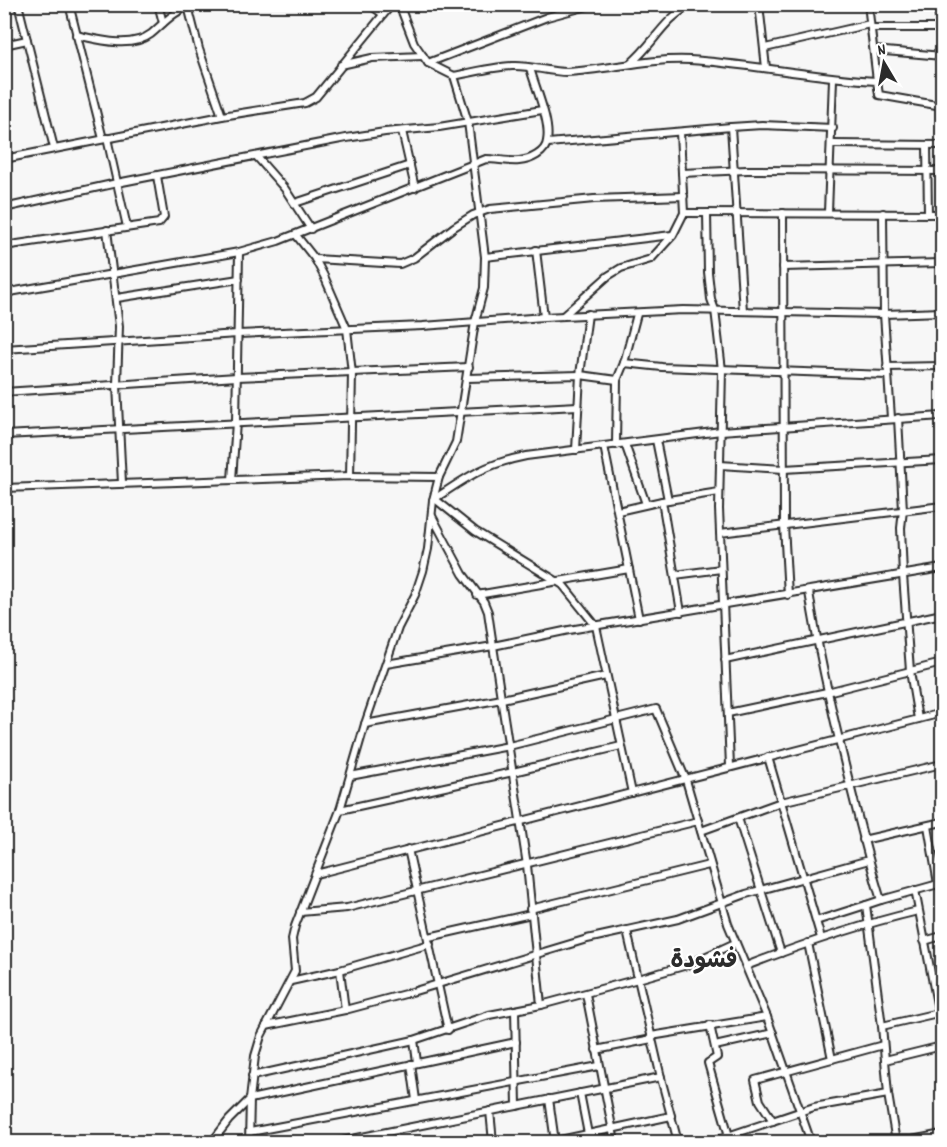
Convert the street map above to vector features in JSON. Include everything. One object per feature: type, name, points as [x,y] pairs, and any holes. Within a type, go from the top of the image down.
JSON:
[{"type":"street","points":[[18,4],[54,148]]},
{"type":"street","points":[[69,4],[127,227]]},
{"type":"street","points":[[158,4],[162,22]]},
{"type":"street","points":[[369,4],[383,14]]},
{"type":"street","points":[[4,159],[222,116],[305,103],[316,97],[392,4]]},
{"type":"street","points":[[399,4],[414,43],[428,63],[454,76],[512,66],[568,72],[667,59],[740,64],[834,79],[876,81]]},
{"type":"street","points":[[428,63],[571,8],[595,4]]},
{"type":"street","points":[[631,64],[645,52],[671,17],[692,4]]},
{"type":"street","points":[[759,4],[766,68]]},
{"type":"street","points":[[868,4],[879,95],[942,106]]},
{"type":"street","points":[[76,35],[106,41],[128,42],[148,36],[175,12],[191,5],[198,49],[222,116]]},
{"type":"street","points":[[940,5],[942,48]]},
{"type":"street","points":[[765,48],[871,26],[942,28]]},
{"type":"street","points":[[4,45],[27,40]]},
{"type":"street","points":[[874,50],[942,56]]},
{"type":"street","points":[[340,65],[372,58],[423,56]]},
{"type":"street","points":[[4,292],[239,252],[278,242],[486,159],[519,161],[531,159],[542,152],[548,143],[542,110],[530,68]]},
{"type":"street","points":[[249,1143],[250,1099],[255,1056],[266,1026],[295,970],[292,939],[300,912],[340,810],[365,724],[398,628],[415,595],[423,571],[429,549],[439,477],[456,442],[462,411],[475,322],[484,288],[485,257],[468,122],[454,76]]},
{"type":"street","points":[[828,212],[834,79]]},
{"type":"street","points":[[4,208],[117,183],[346,138],[402,130],[439,128],[542,110]]},
{"type":"street","points":[[548,143],[762,125],[832,128]]},
{"type":"street","points":[[731,127],[732,171],[743,311]]},
{"type":"street","points":[[402,130],[415,188]]},
{"type":"street","points":[[563,316],[608,276],[621,268],[651,259],[673,235],[684,213],[680,132]]},
{"type":"street","points":[[832,144],[942,145]]},
{"type":"street","points":[[927,145],[928,214]]},
{"type":"street","points":[[257,157],[285,189],[312,229]]},
{"type":"street","points":[[295,203],[410,165]]},
{"type":"street","points":[[682,173],[831,170],[942,171]]},
{"type":"street","points":[[4,246],[162,221],[164,217],[157,176]]},
{"type":"street","points":[[315,259],[400,264],[414,258],[454,227],[480,211],[490,209],[594,199],[684,196]]},
{"type":"street","points":[[684,213],[942,214]]},
{"type":"street","points":[[707,213],[708,272],[722,370],[719,492],[730,766]]},
{"type":"street","points":[[783,213],[784,525],[788,595]]},
{"type":"street","points":[[883,213],[887,375],[901,463],[903,575],[910,671],[918,719]]},
{"type":"street","points":[[107,230],[117,298],[119,342],[117,385],[122,483]]},
{"type":"street","points":[[296,235],[315,259],[347,329],[352,373],[350,476]]},
{"type":"street","points":[[485,257],[673,235]]},
{"type":"street","points":[[536,250],[544,317]]},
{"type":"street","points":[[232,480],[236,422],[239,252]]},
{"type":"street","points":[[783,267],[942,263]]},
{"type":"street","points":[[117,298],[239,279]]},
{"type":"street","points":[[5,348],[588,314],[715,310],[884,315],[942,312]]},
{"type":"street","points":[[576,450],[580,375],[588,314]]},
{"type":"street","points":[[616,445],[617,380],[637,314]]},
{"type":"street","points":[[4,340],[4,369]]},
{"type":"street","points":[[624,363],[784,373],[887,375]]},
{"type":"street","points":[[887,367],[942,366]]},
{"type":"street","points":[[4,392],[237,377],[469,367]]},
{"type":"street","points":[[467,378],[580,375],[617,380]]},
{"type":"street","points":[[4,435],[578,406]]},
{"type":"street","points":[[434,500],[474,473],[500,461],[526,456],[721,431],[942,416]]},
{"type":"street","points":[[656,440],[681,612]]},
{"type":"street","points":[[625,444],[646,504]]},
{"type":"street","points":[[604,446],[639,619]]},
{"type":"street","points":[[720,465],[784,469],[942,460]]},
{"type":"street","points":[[4,488],[350,476],[439,477]]},
{"type":"street","points":[[618,511],[665,500],[719,492]]},
{"type":"street","points":[[434,500],[475,531],[557,581],[570,592],[596,626],[632,793]]},
{"type":"street","points":[[720,533],[942,506]]},
{"type":"street","points":[[432,515],[463,574],[484,602],[488,612],[527,865],[541,1005]]},
{"type":"street","points":[[386,664],[942,568]]},
{"type":"street","points":[[477,595],[629,569]]},
{"type":"street","points":[[675,575],[721,569]]},
{"type":"street","points":[[809,592],[827,692],[863,840],[881,900]]},
{"type":"street","points":[[725,660],[942,614]]},
{"type":"street","points":[[728,713],[827,692],[942,663]]},
{"type":"street","points":[[365,724],[502,699],[606,676]]},
{"type":"street","points":[[350,776],[509,746],[656,709],[686,780],[721,903],[735,943],[767,1017],[811,1143]]},
{"type":"street","points":[[316,874],[942,713]]},
{"type":"street","points":[[340,810],[621,746]]},
{"type":"street","points":[[768,757],[821,938]]},
{"type":"street","points":[[700,831],[781,802],[942,764]]},
{"type":"street","points":[[738,818],[781,952]]},
{"type":"street","points":[[300,912],[336,910],[527,865],[698,821]]},
{"type":"street","points":[[863,840],[942,822]]},
{"type":"street","points":[[816,921],[940,884],[928,826]]},
{"type":"street","points":[[408,849],[448,1030]]},
{"type":"street","points":[[266,1026],[345,1010],[439,985],[587,939],[678,919],[761,890],[869,860]]},
{"type":"street","points":[[291,981],[340,969],[530,911],[709,865]]},
{"type":"street","points":[[915,890],[924,941],[941,1012],[942,1030]]},
{"type":"street","points":[[866,905],[882,1026],[888,1094],[896,1143]]},
{"type":"street","points":[[746,966],[821,938],[918,911]]},
{"type":"street","points":[[627,930],[678,1143]]},
{"type":"street","points":[[924,941],[942,936]]},
{"type":"street","points":[[252,1076],[414,1040],[489,1015],[586,994],[687,965],[735,943]]},
{"type":"street","points":[[808,943],[832,1059]]},
{"type":"street","points":[[340,969],[345,1010]]},
{"type":"street","points":[[586,994],[615,1143]]},
{"type":"street","points":[[516,1010],[517,1106]]},
{"type":"street","points":[[882,1026],[941,1012]]},
{"type":"street","points":[[596,1050],[710,1025],[767,1017]]},
{"type":"street","points":[[710,1025],[717,1057],[708,1064],[729,1136]]},
{"type":"street","points":[[715,1046],[772,1033]]},
{"type":"street","points":[[414,1040],[417,1100]]},
{"type":"street","points":[[212,1143],[250,1099],[516,1042]]},
{"type":"street","points":[[773,1120],[760,1101],[755,1081],[883,1045]]},
{"type":"street","points":[[885,1060],[942,1046]]},
{"type":"street","points":[[249,1132],[599,1066]]},
{"type":"street","points":[[337,1143],[661,1077]]},
{"type":"street","points":[[580,1093],[588,1134]]},
{"type":"street","points":[[710,1143],[801,1111],[888,1094]]},
{"type":"street","points":[[549,1099],[553,1142],[671,1116]]},
{"type":"street","points":[[490,1111],[493,1143]]},
{"type":"street","points":[[379,1134],[380,1143]]},
{"type":"street","points":[[902,1143],[942,1134]]},
{"type":"district","name":"فشودة","points":[[704,959]]}]
